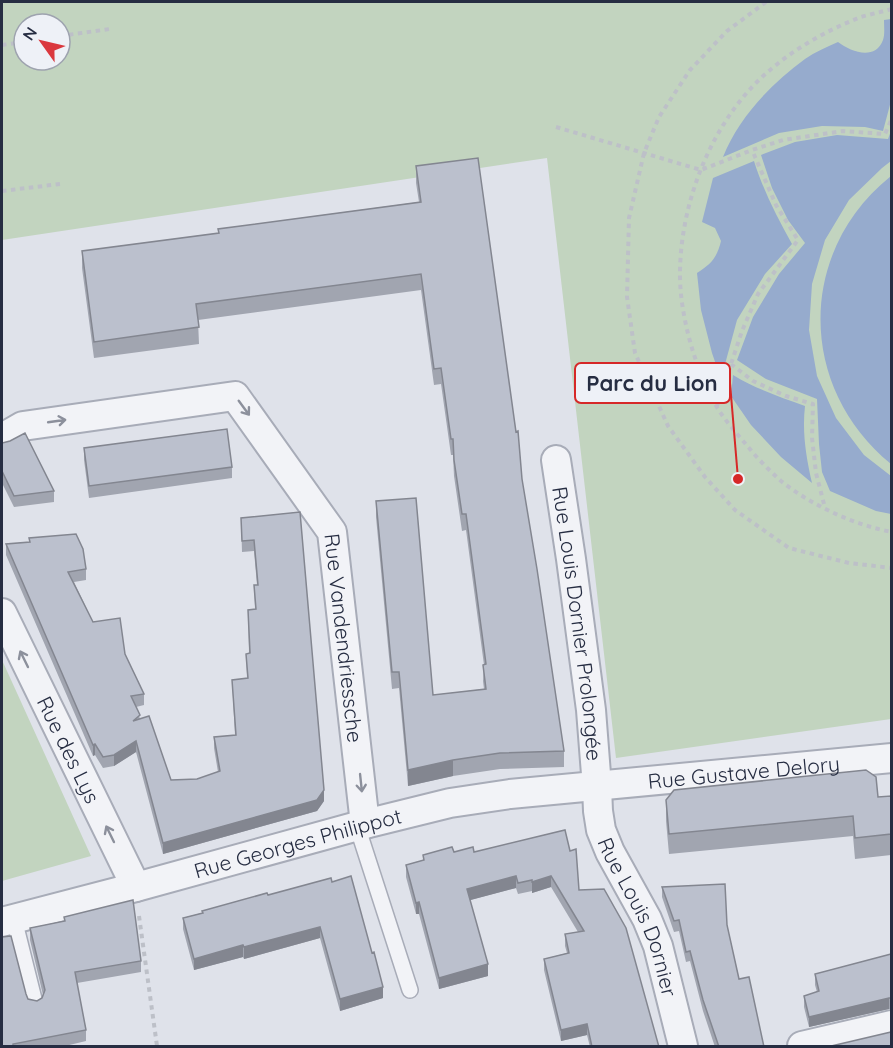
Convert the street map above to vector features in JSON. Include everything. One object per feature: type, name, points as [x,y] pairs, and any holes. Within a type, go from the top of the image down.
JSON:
[{"type":"street","name":"Rue Vandendriessche","points":[[2,438],[23,426],[235,396],[332,532],[361,825]]},
{"type":"street","name":"Rue Louis Dornier Prolongée","points":[[556,460],[591,710],[597,787]]},
{"type":"street","name":"Rue des Lys","points":[[2,613],[136,887]]},
{"type":"street","name":"Rue Gustave Delory","points":[[597,787],[891,758]]},
{"type":"street","name":"Rue Georges Philippot","points":[[8,920],[450,803],[510,794],[597,787]]},
{"type":"street","name":"Rue Louis Dornier","points":[[597,787],[601,830],[610,852],[647,919],[658,946],[683,1047]]},
{"type":"street","points":[[802,1047],[891,1025]]},
{"type":"lane","points":[[361,825],[410,990]]},
{"type":"lane","points":[[8,920],[35,1004]]},
{"type":"path","points":[[766,2],[727,31],[690,70],[659,117],[644,153],[629,218],[627,297],[635,353],[668,426],[705,477],[735,510],[789,548],[849,563],[891,568]]},
{"type":"path","points":[[891,9],[863,16],[832,29],[802,47],[754,85],[737,106],[722,128],[701,170],[690,202],[682,239],[680,272],[682,303],[707,388],[738,436],[781,480],[805,498],[863,524],[891,532]]},
{"type":"path","points":[[72,34],[110,29]]},
{"type":"path","points":[[556,127],[701,170],[783,140],[843,131],[885,134],[891,118]]},
{"type":"path","points":[[717,406],[742,331],[758,294],[798,240],[776,205],[752,150]]},
{"type":"path","points":[[2,191],[60,184]]},
{"type":"path","points":[[730,364],[753,381],[786,396],[813,404],[812,438],[816,473],[825,508]]},
{"type":"path","points":[[136,887],[157,1047]]},
{"type":"green space","points":[[2,2],[891,2],[891,719],[616,758],[547,158],[2,240]]},
{"type":"green space","points":[[2,660],[91,856],[2,881]]},
{"type":"water","points":[[891,19],[891,101],[883,131],[865,127],[822,126],[779,133],[723,157],[747,115],[792,69],[813,54],[838,42],[862,53],[874,51],[883,40],[884,20]]},
{"type":"water","points":[[891,131],[891,161],[849,200],[825,240],[812,284],[809,330],[817,376],[836,418],[864,455],[891,476],[891,514],[876,511],[830,491],[822,472],[817,399],[766,379],[737,360],[753,317],[779,274],[805,243],[788,220],[772,188],[761,155],[795,142],[837,135],[888,139]]},
{"type":"water","points":[[754,161],[771,203],[792,244],[765,274],[737,320],[721,379],[701,310],[697,273],[713,260],[721,241],[715,228],[702,222],[713,178]]},
{"type":"water","points":[[891,176],[891,464],[860,433],[838,398],[825,360],[820,320],[825,280],[838,242],[860,207]]},
{"type":"water","points":[[733,375],[759,389],[805,406],[805,445],[812,483],[781,457],[751,425],[731,396]]},
{"type":"building","points":[[478,158],[516,432],[518,431],[522,479],[564,751],[500,753],[408,770],[399,672],[392,672],[376,501],[416,498],[433,695],[486,689],[483,665],[486,664],[466,514],[462,514],[441,368],[434,369],[421,274],[196,304],[199,327],[94,342],[82,251],[219,233],[218,229],[421,202],[416,166]]},
{"type":"building","points":[[227,429],[232,467],[89,486],[84,448]]},
{"type":"building","points":[[25,433],[54,491],[14,496],[2,471],[2,443]]},
{"type":"building","points":[[300,512],[324,790],[317,800],[163,843],[136,741],[114,755],[103,757],[95,744],[93,745],[6,544],[30,542],[29,538],[76,534],[83,549],[86,569],[68,572],[93,622],[120,618],[125,654],[144,694],[131,696],[140,715],[133,721],[149,716],[171,780],[197,779],[220,771],[214,737],[236,735],[232,680],[248,678],[246,654],[250,653],[248,610],[256,609],[254,585],[258,585],[254,540],[242,541],[241,518]]},
{"type":"building","points":[[866,770],[876,777],[878,797],[891,796],[891,834],[855,838],[853,816],[669,834],[666,800],[674,790]]},
{"type":"building","points":[[565,830],[570,851],[576,849],[579,890],[604,889],[626,928],[659,1047],[592,1047],[587,1024],[561,1030],[544,959],[569,953],[565,934],[584,931],[551,876],[532,882],[532,880],[518,883],[516,876],[467,889],[488,964],[439,978],[419,902],[416,903],[406,865],[424,860],[423,855],[452,847],[454,852],[473,847],[474,852]]},
{"type":"building","points":[[351,876],[383,987],[340,999],[320,927],[194,959],[183,918],[267,893],[268,895],[331,878],[332,882]]},
{"type":"building","points":[[725,884],[727,925],[739,979],[749,977],[764,1047],[719,1047],[690,951],[686,952],[679,920],[674,921],[662,887]]},
{"type":"building","points":[[133,900],[141,961],[75,972],[86,1030],[13,1044],[13,1047],[2,1047],[2,937],[11,936],[28,999],[37,1001],[42,998],[45,990],[30,928],[65,921],[64,917]]},
{"type":"building","points":[[891,954],[891,998],[809,1017],[804,996],[819,991],[815,974]]},
{"type":"building","points":[[891,1032],[891,1047],[827,1047]]},
{"type":"place","name":"Parc du Lion","points":[[738,479]]}]
